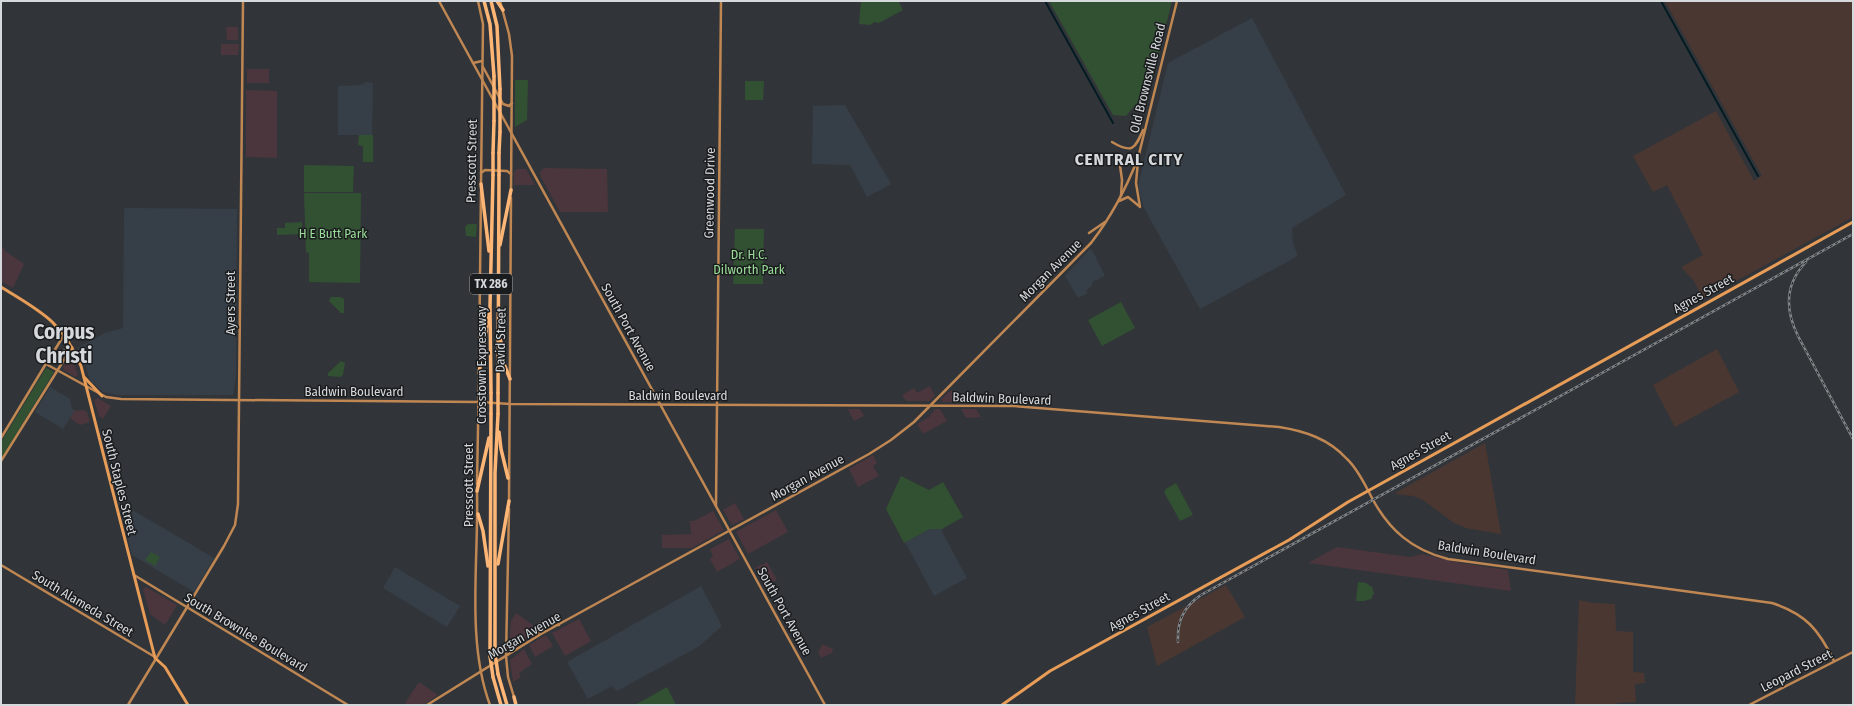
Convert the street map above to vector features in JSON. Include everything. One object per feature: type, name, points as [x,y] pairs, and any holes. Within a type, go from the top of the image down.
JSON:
[{"type":"highway","name":"Crosstown Expressway","points":[[484,1],[490,24],[494,76],[490,307],[490,656],[493,677],[501,705]]},
{"type":"highway","name":"Crosstown Expressway","points":[[491,1],[497,26],[500,88],[498,416],[495,473],[495,653],[498,674],[507,705]]},
{"type":"highway","points":[[497,1],[503,10]]},
{"type":"highway","points":[[481,184],[491,268]]},
{"type":"highway","points":[[498,258],[511,190]]},
{"type":"highway","points":[[479,373],[490,307]]},
{"type":"highway","points":[[498,312],[504,364],[510,379]]},
{"type":"highway","points":[[498,416],[501,449],[508,478]]},
{"type":"highway","points":[[477,491],[491,431]]},
{"type":"highway","points":[[496,573],[509,501]]},
{"type":"highway","points":[[478,514],[483,530],[489,579]]},
{"type":"highway","points":[[514,697],[517,705]]},
{"type":"main road","name":"Ayers Street","points":[[155,658],[229,539],[235,525],[238,504],[243,1]]},
{"type":"main road","name":"South Port Avenue","points":[[439,1],[825,705]]},
{"type":"main road","name":"Presscott Street","points":[[478,1],[482,16],[482,80],[476,614],[477,648],[481,671],[490,705]]},
{"type":"main road","name":"David Street","points":[[500,1],[509,34],[512,56],[510,404],[506,656],[508,677],[514,697]]},
{"type":"main road","name":"Greenwood Drive","points":[[716,506],[721,1]]},
{"type":"main road","name":"Old Brownsville Road","points":[[1128,183],[1138,158],[1177,1]]},
{"type":"main road","points":[[473,64],[480,63],[482,60]]},
{"type":"main road","points":[[482,65],[503,104],[509,106],[512,103]]},
{"type":"main road","points":[[1112,142],[1126,149],[1134,147],[1138,144],[1147,122]]},
{"type":"main road","points":[[1119,158],[1122,180],[1121,197]]},
{"type":"main road","points":[[1119,201],[1128,197],[1140,207],[1136,183],[1138,158]]},
{"type":"main road","points":[[481,173],[485,170],[507,171],[511,175]]},
{"type":"main road","name":"Morgan Avenue","points":[[427,705],[538,636],[882,446],[914,422],[1091,243],[1107,221],[1128,183]]},
{"type":"main road","points":[[1089,233],[1107,221]]},
{"type":"main road","name":"Agnes Street","points":[[1002,705],[1050,671],[1289,540],[1368,491],[1853,222]]},
{"type":"main road","name":"South Staples Street","points":[[1,287],[43,314],[64,334],[72,347],[83,376],[116,499],[117,511],[155,658],[165,667],[188,705]]},
{"type":"main road","points":[[1,438],[64,334]]},
{"type":"main road","points":[[50,357],[72,347]]},
{"type":"main road","points":[[1,462],[72,347]]},
{"type":"main road","name":"Baldwin Boulevard","points":[[46,364],[102,396],[121,399],[478,402],[510,404],[1014,406],[1279,427],[1298,430],[1314,435],[1338,450],[1348,459],[1380,513],[1396,531],[1419,549],[1448,559],[1772,603],[1794,612],[1815,628],[1824,641],[1834,661]]},
{"type":"main road","points":[[83,376],[102,396]]},
{"type":"main road","name":"South Alameda Street","points":[[1,565],[155,658]]},
{"type":"main road","name":"South Brownlee Boulevard","points":[[134,575],[348,705]]},
{"type":"main road","points":[[538,636],[539,624],[559,625]]},
{"type":"main road","name":"Leopard Street","points":[[1749,705],[1853,652]]},
{"type":"main road","points":[[128,705],[155,658]]},
{"type":"shaded area","points":[[1665,1],[1853,1],[1853,217],[1703,299],[1694,281],[1681,267],[1703,255],[1667,185],[1653,192],[1633,156],[1716,111],[1754,181],[1762,176]]},
{"type":"shaded area","points":[[1252,18],[1346,195],[1292,228],[1293,243],[1298,256],[1200,309],[1144,208],[1139,190],[1139,182],[1168,63]]},
{"type":"shaded area","points":[[226,27],[238,27],[238,40],[227,40]]},
{"type":"shaded area","points":[[221,44],[239,44],[238,55],[221,55]]},
{"type":"shaded area","points":[[247,69],[269,69],[269,83],[247,83]]},
{"type":"shaded area","points":[[366,82],[373,83],[372,135],[338,135],[338,86],[361,85]]},
{"type":"shaded area","points":[[246,90],[277,91],[277,158],[246,157]]},
{"type":"shaded area","points":[[845,105],[891,184],[867,197],[850,165],[812,164],[813,106]]},
{"type":"shaded area","points":[[544,168],[607,169],[608,212],[560,212],[541,177],[540,172]]},
{"type":"shaded area","points":[[517,169],[526,169],[535,185],[514,185],[514,172]]},
{"type":"shaded area","points":[[125,208],[237,209],[236,375],[233,395],[117,395],[103,392],[90,380],[83,358],[77,348],[105,333],[123,328]]},
{"type":"shaded area","points":[[1,245],[5,251],[24,264],[13,288],[1,281]]},
{"type":"shaded area","points":[[1089,250],[1092,250],[1105,276],[1092,282],[1092,285],[1086,291],[1088,293],[1078,298],[1065,276]]},
{"type":"shaded area","points":[[1717,349],[1739,392],[1675,427],[1653,385]]},
{"type":"shaded area","points":[[69,357],[72,358],[78,375],[75,377],[64,370],[63,366]]},
{"type":"shaded area","points":[[930,386],[935,396],[930,401],[906,401],[902,395],[914,388],[917,393]]},
{"type":"shaded area","points":[[50,387],[70,399],[72,409],[75,410],[63,429],[35,412]]},
{"type":"shaded area","points":[[951,390],[958,402],[943,402],[941,399]]},
{"type":"shaded area","points":[[98,398],[111,406],[103,419],[99,416],[94,400]]},
{"type":"shaded area","points":[[848,409],[860,409],[864,416],[854,421]]},
{"type":"shaded area","points":[[935,409],[940,409],[947,421],[923,434],[917,424],[929,417]]},
{"type":"shaded area","points":[[961,409],[976,409],[981,417],[966,418]]},
{"type":"shaded area","points":[[84,410],[87,412],[90,422],[80,425],[70,418],[74,411]]},
{"type":"shaded area","points":[[1485,443],[1501,534],[1466,528],[1454,523],[1423,500],[1413,496],[1395,493]]},
{"type":"shaded area","points":[[873,455],[877,463],[873,466],[879,476],[858,487],[849,469]]},
{"type":"shaded area","points":[[119,502],[214,558],[194,592],[132,555]]},
{"type":"shaded area","points":[[735,503],[744,519],[732,525],[723,510]]},
{"type":"shaded area","points":[[776,510],[788,532],[748,554],[736,532]]},
{"type":"shaded area","points":[[713,511],[724,530],[692,548],[662,548],[662,535],[691,534],[690,521],[694,521]]},
{"type":"shaded area","points":[[931,529],[942,529],[942,532],[967,578],[934,596],[905,542]]},
{"type":"shaded area","points":[[729,539],[740,559],[717,572],[710,559],[713,556],[710,549]]},
{"type":"shaded area","points":[[1337,547],[1410,557],[1422,554],[1461,563],[1508,570],[1511,591],[1308,563]]},
{"type":"shaded area","points":[[767,562],[777,580],[765,586],[755,568]]},
{"type":"shaded area","points":[[395,567],[460,606],[447,627],[383,588]]},
{"type":"shaded area","points":[[1226,585],[1245,617],[1157,666],[1147,627]]},
{"type":"shaded area","points":[[701,586],[722,626],[698,647],[617,691],[612,686],[588,699],[567,662]]},
{"type":"shaded area","points":[[146,587],[177,605],[165,625],[150,614],[143,589]]},
{"type":"shaded area","points":[[1579,600],[1593,603],[1615,604],[1616,631],[1633,632],[1633,672],[1644,673],[1645,683],[1635,684],[1636,702],[1617,703],[1616,705],[1575,705]]},
{"type":"shaded area","points":[[516,613],[537,628],[530,637],[513,649],[509,645],[511,621]]},
{"type":"shaded area","points":[[579,619],[591,641],[565,656],[552,633]]},
{"type":"shaded area","points":[[546,635],[553,646],[535,657],[529,645]]},
{"type":"shaded area","points":[[822,644],[833,649],[832,653],[821,658],[818,653]]},
{"type":"shaded area","points":[[524,649],[532,664],[519,673],[521,677],[513,682],[510,660]]},
{"type":"shaded area","points":[[419,682],[438,695],[423,705],[407,705],[405,703]]},
{"type":"green space","points":[[861,1],[898,1],[903,10],[879,23],[875,22],[870,25],[859,24]]},
{"type":"green space","points":[[1049,1],[1172,1],[1153,78],[1147,91],[1126,116],[1113,115]]},
{"type":"green space","points":[[515,80],[528,80],[527,120],[515,127]]},
{"type":"green space","points":[[745,81],[764,81],[763,100],[745,100]]},
{"type":"green space","points":[[359,135],[373,135],[373,162],[363,162],[363,146],[358,145]]},
{"type":"green space","points":[[304,165],[354,166],[353,192],[304,192]]},
{"type":"green space","name":"H E Butt Park","points":[[304,193],[361,193],[360,283],[309,282],[309,253],[306,252]]},
{"type":"green space","points":[[302,222],[302,234],[277,235],[277,228],[285,228],[285,223]]},
{"type":"green space","points":[[468,224],[477,224],[476,237],[466,236],[465,227]]},
{"type":"green space","name":"Dr. H.C. Dilworth Park","points":[[735,229],[764,229],[763,284],[733,284]]},
{"type":"green space","points":[[331,297],[341,297],[344,299],[344,313],[341,313],[329,301]]},
{"type":"green space","points":[[1121,302],[1135,328],[1102,346],[1088,320]]},
{"type":"green space","points":[[341,361],[345,363],[343,375],[340,377],[328,376],[328,373]]},
{"type":"green space","points":[[46,368],[54,372],[1,459],[1,442]]},
{"type":"green space","points":[[901,476],[929,490],[943,482],[963,517],[942,529],[930,529],[904,543],[886,509]]},
{"type":"green space","points":[[1176,483],[1193,515],[1180,521],[1164,492]]},
{"type":"green space","points":[[151,552],[160,557],[155,566],[145,560]]},
{"type":"green space","points":[[1358,582],[1366,583],[1372,587],[1374,593],[1371,599],[1356,601]]},
{"type":"green space","points":[[667,687],[676,705],[635,705]]},
{"type":"waterway","points":[[1045,1],[1113,123]]},
{"type":"waterway","points":[[1661,1],[1758,176]]},
{"type":"railway","points":[[1178,642],[1182,616],[1190,605],[1201,595],[1853,234]]},
{"type":"railway","points":[[1806,262],[1799,270],[1791,288],[1789,298],[1791,317],[1798,336],[1853,439]]},
{"type":"district","name":"CENTRAL CITY","points":[[1129,159]]},
{"type":"district","name":"Corpus Christi","points":[[64,344]]}]
